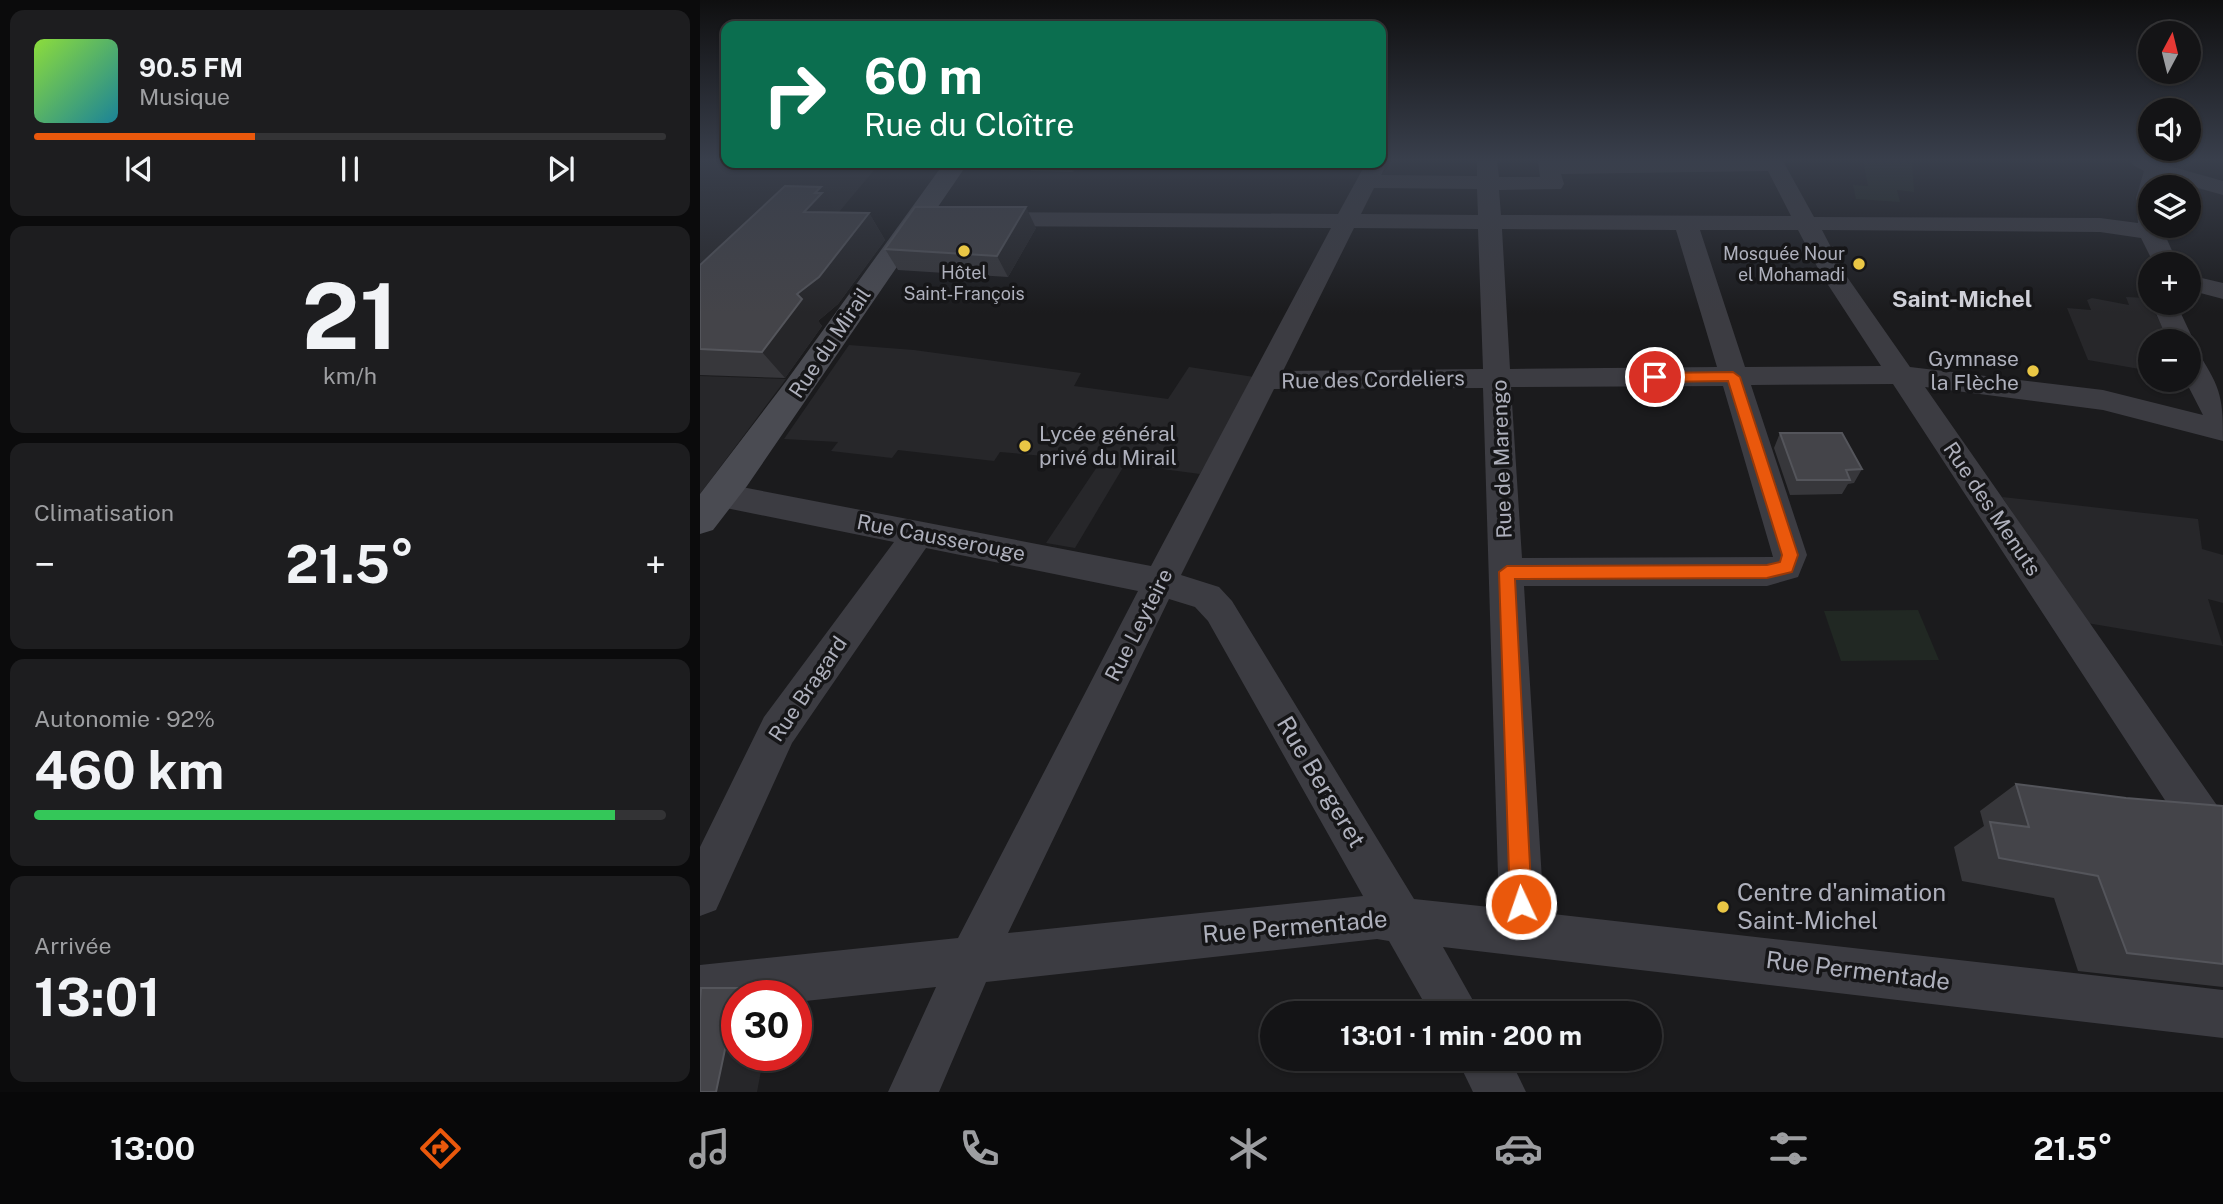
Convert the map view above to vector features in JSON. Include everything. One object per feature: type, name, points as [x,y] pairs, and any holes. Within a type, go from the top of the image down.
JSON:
[{"type":"street","name":"Rue du Mirail","points":[[700,520],[794,397],[939,218],[941,212]]},
{"type":"street","name":"Rue Leyteire","points":[[913,1092],[973,958],[1160,582],[1352,212]]},
{"type":"street","name":"Rue de Marengo","points":[[1490,212],[1522,931]]},
{"type":"street","name":"Rue des Menuts","points":[[1800,212],[1833,274],[2223,851]]},
{"type":"street","points":[[939,218],[2100,225],[2138,230]]},
{"type":"street","points":[[1507,572],[1767,572],[1786,567],[1790,555],[1686,223]]},
{"type":"street","points":[[2201,286],[2223,292]]},
{"type":"street","name":"Rue des Cordeliers","points":[[1265,380],[1901,375],[2103,400],[2223,429]]},
{"type":"street","points":[[2201,384],[2223,429]]},
{"type":"street","name":"Rue Causserouge","points":[[721,495],[1160,582]]},
{"type":"street","name":"Rue Bragard","points":[[700,894],[778,730],[918,534]]},
{"type":"street","name":"Rue Bergeret","points":[[1160,582],[1207,597],[1220,611],[1449,1001]]},
{"type":"street","name":"Rue Permentade","points":[[700,989],[1377,917],[1522,931],[2223,1013]]},
{"type":"street","points":[[1489,1071],[1501,1092]]},
{"type":"shaded area","points":[[700,212],[863,212],[840,239],[700,314]]},
{"type":"shaded area","points":[[2126,297],[2138,298],[2138,315],[2156,315],[2163,329],[2138,329],[2138,369],[2088,360],[2067,308],[2091,310],[2087,300],[2092,298],[2129,305]]},
{"type":"shaded area","name":"Lycée général privé du Mirail","points":[[849,345],[914,350],[1081,373],[1074,386],[1168,399],[1189,367],[1254,377],[1200,474],[1125,464],[1075,548],[1046,543],[1101,461],[1000,452],[994,461],[898,450],[892,458],[831,451],[838,442],[784,439]]},
{"type":"shaded area","points":[[700,376],[786,379],[700,494]]},
{"type":"shaded area","points":[[2002,497],[2198,519],[2202,549],[2223,555],[2223,603],[2208,599],[2223,646],[2087,623]]},
{"type":"shaded area","points":[[1918,610],[1939,660],[1841,661],[1824,611]]},
{"type":"building","points":[[757,212],[869,213],[819,277],[797,294],[802,299],[762,352],[700,349],[700,265]]},
{"type":"building","points":[[911,212],[1023,212],[997,256],[885,249]]},
{"type":"building","points":[[1780,433],[1842,433],[1862,469],[1846,470],[1850,480],[1797,480]]},
{"type":"building","points":[[2016,784],[2126,798],[2223,806],[2223,964],[2127,953],[2098,876],[1999,858],[1990,822],[2029,827]]},
{"type":"building","points":[[701,988],[721,988],[721,1068],[716,1092],[700,1092]]},
{"type":"place","name":"Hôtel Saint-François","points":[[964,251]]},
{"type":"place","name":"Mosquée Nour el Mohamadi","points":[[1859,264]]},
{"type":"place","name":"Gymnase la Flèche","points":[[2033,371]]},
{"type":"place","name":"Lycée général privé du Mirail","points":[[1025,446]]},
{"type":"place","name":"Centre d'animation Saint-Michel","points":[[1723,907]]},
{"type":"district","name":"Saint-Michel","points":[[1962,299]]},
{"type":"route","points":[[1521,904],[1507,572],[1767,572],[1786,567],[1790,555],[1733,377],[1655,377]]}]
